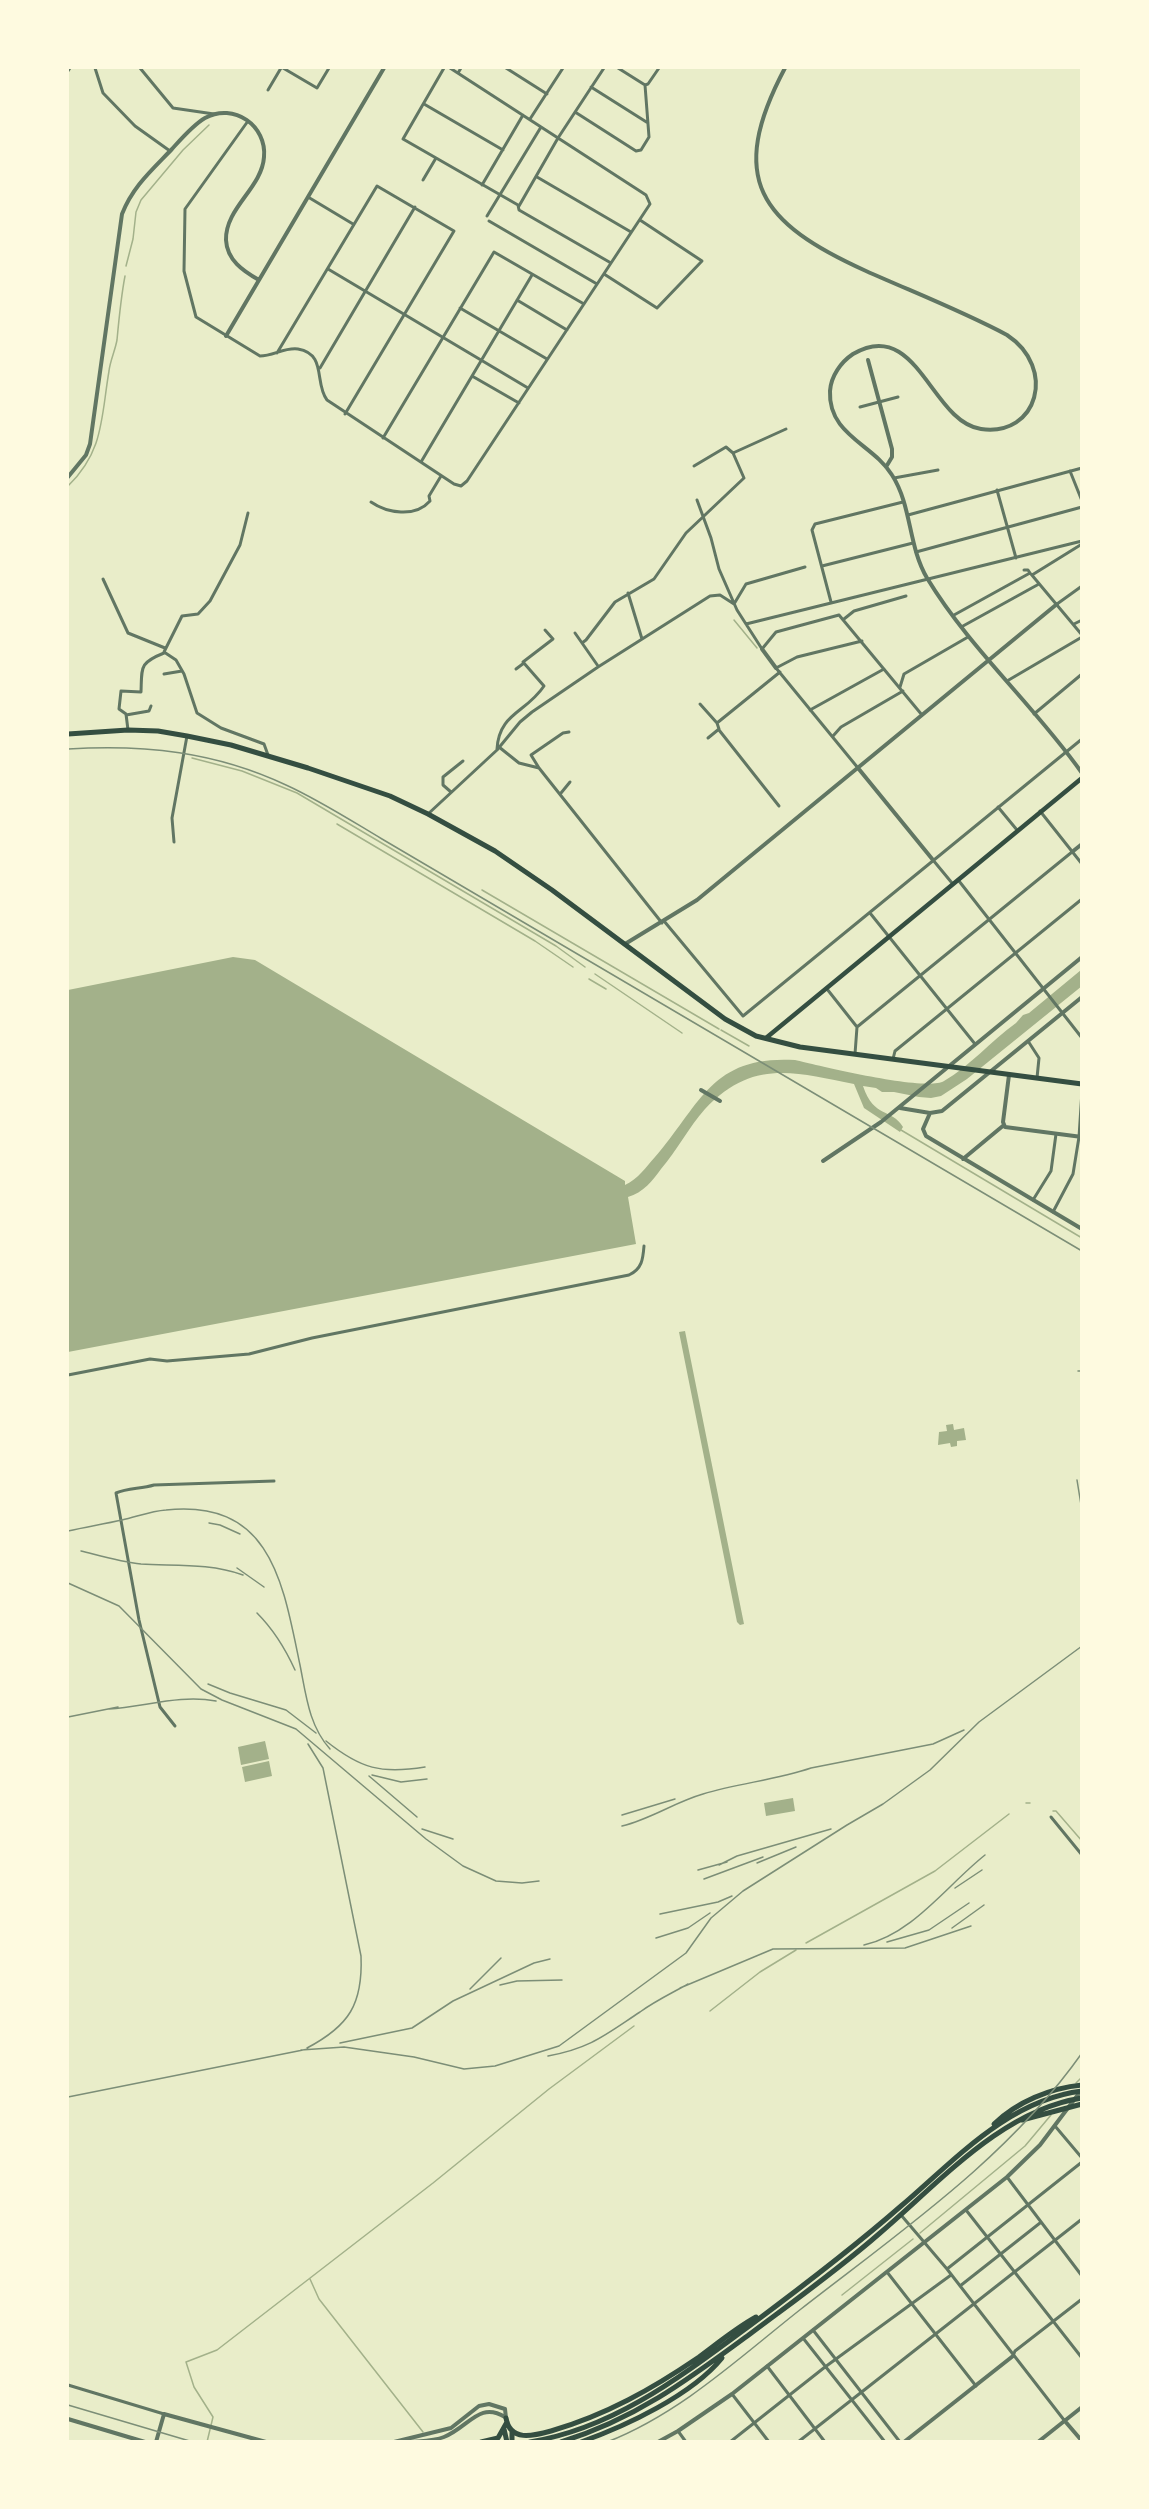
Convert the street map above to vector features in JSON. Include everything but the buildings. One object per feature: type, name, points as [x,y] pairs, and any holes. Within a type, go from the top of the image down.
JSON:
[{"type":"highway","points":[[68,734],[128,730],[158,731],[188,736],[268,756],[346,780],[428,813],[495,851],[725,1019],[756,1036],[800,1047],[1082,1084]]},
{"type":"highway","points":[[530,2442],[583,2428],[630,2408],[679,2378],[874,2230],[1002,2117],[1020,2105],[1052,2091],[1082,2088]]},
{"type":"highway","points":[[561,2442],[594,2431],[663,2397],[727,2352],[852,2257],[1007,2127],[1046,2107],[1082,2098]]},
{"type":"highway","points":[[1007,2127],[1045,2113],[1082,2104]]},
{"type":"highway","points":[[506,2420],[512,2431],[519,2436],[538,2434],[610,2411],[645,2393],[744,2324],[774,2308]]},
{"type":"highway","points":[[581,2442],[625,2424],[666,2402],[706,2374],[727,2352]]},
{"type":"highway","points":[[481,2442],[498,2438],[504,2429],[506,2420]]},
{"type":"highway","points":[[504,2429],[509,2442]]},
{"type":"highway","points":[[509,2442],[512,2431]]},
{"type":"main road","points":[[766,1038],[889,934],[1082,778]]},
{"type":"street","points":[[95,68],[103,93],[135,126],[170,151]]},
{"type":"street","points":[[140,68],[173,108],[214,114],[231,113],[248,121],[262,140],[263,163],[229,224],[226,240],[229,252],[236,264],[259,280]]},
{"type":"street","points":[[268,90],[282,68],[317,88],[329,68]]},
{"type":"street","points":[[226,336],[384,68]]},
{"type":"street","points":[[444,68],[404,139],[519,206],[519,210],[611,263]]},
{"type":"street","points":[[248,121],[184,208],[184,271],[195,317],[260,356],[291,349],[306,351],[317,361],[320,368],[324,396],[345,414],[458,486],[465,484],[650,204],[646,195],[450,68]]},
{"type":"street","points":[[458,73],[461,68]]},
{"type":"street","points":[[506,68],[547,94]]},
{"type":"street","points":[[530,119],[563,68]]},
{"type":"street","points":[[519,206],[558,138],[604,68]]},
{"type":"street","points":[[618,68],[645,85]]},
{"type":"street","points":[[645,85],[659,68]]},
{"type":"street","points":[[785,68],[761,120],[756,150],[756,165],[762,188],[780,218],[807,241],[829,253],[1007,335],[1026,351],[1035,367],[1036,390],[1025,413],[1009,425],[985,429],[966,424],[951,413],[919,369],[902,354],[892,349],[877,347],[861,350],[852,355],[839,367],[831,383],[830,394],[832,410],[844,430],[886,466],[894,478],[903,502],[913,543],[927,578],[970,636],[1082,773]]},
{"type":"street","points":[[575,112],[636,152],[641,150],[648,139],[645,85]]},
{"type":"street","points":[[591,87],[648,123]]},
{"type":"street","points":[[424,104],[503,150]]},
{"type":"street","points":[[68,477],[86,455],[90,444],[122,213],[136,187],[197,124],[214,114]]},
{"type":"street","points":[[482,185],[523,116]]},
{"type":"street","points":[[487,216],[541,127]]},
{"type":"street","points":[[423,180],[436,158]]},
{"type":"street","points":[[536,176],[631,232]]},
{"type":"street","points":[[277,353],[328,269],[352,224],[377,186],[454,231],[345,414]]},
{"type":"street","points":[[308,197],[352,224]]},
{"type":"street","points":[[320,368],[415,207]]},
{"type":"street","points":[[604,274],[657,308],[702,261],[640,220]]},
{"type":"street","points":[[489,221],[597,284]]},
{"type":"street","points":[[383,438],[494,252],[584,304]]},
{"type":"street","points":[[328,269],[528,388]]},
{"type":"street","points":[[421,463],[532,275]]},
{"type":"street","points":[[517,300],[567,330]]},
{"type":"street","points":[[460,308],[548,359]]},
{"type":"street","points":[[868,360],[892,453],[886,466]]},
{"type":"street","points":[[472,376],[519,403]]},
{"type":"street","points":[[860,407],[898,397]]},
{"type":"street","points":[[733,453],[786,429]]},
{"type":"street","points":[[582,643],[598,627],[615,602],[654,579],[677,543],[744,478],[733,453],[726,447],[720,448],[693,466]]},
{"type":"street","points":[[906,516],[1082,468]]},
{"type":"street","points":[[894,478],[938,470]]},
{"type":"street","points":[[1070,471],[1082,501]]},
{"type":"street","points":[[371,502],[383,510],[404,512],[422,508],[430,501],[429,496],[441,476]]},
{"type":"street","points":[[997,490],[1016,558]]},
{"type":"street","points":[[697,500],[719,569],[734,604],[762,650],[952,883]]},
{"type":"street","points":[[831,602],[812,530],[815,524],[903,502]]},
{"type":"street","points":[[916,552],[1082,507]]},
{"type":"street","points":[[128,730],[126,715],[119,709],[121,691],[141,692],[142,666],[146,660],[164,650],[182,616],[198,614],[210,600],[240,545],[248,513]]},
{"type":"street","points":[[746,624],[1082,542]]},
{"type":"street","points":[[954,615],[1031,574],[1082,542]]},
{"type":"street","points":[[822,566],[913,543]]},
{"type":"street","points":[[734,604],[746,584],[805,567]]},
{"type":"street","points":[[1007,681],[1082,636],[1028,570],[1024,570]]},
{"type":"street","points":[[103,579],[128,633],[164,650],[176,660],[183,671],[197,713],[221,728],[264,744],[268,756]]},
{"type":"street","points":[[963,626],[1040,584]]},
{"type":"street","points":[[625,944],[697,900],[1057,604],[1082,586]]},
{"type":"street","points":[[628,594],[642,639]]},
{"type":"street","points":[[428,813],[498,749],[532,712],[710,596],[720,595],[734,604]]},
{"type":"street","points":[[844,619],[854,611],[906,596]]},
{"type":"street","points":[[762,650],[776,632],[839,615],[922,715]]},
{"type":"street","points":[[1074,624],[1082,620]]},
{"type":"street","points":[[516,669],[553,639],[545,630]]},
{"type":"street","points":[[575,633],[598,667]]},
{"type":"street","points":[[900,687],[904,674],[970,636]]},
{"type":"street","points":[[717,723],[778,670],[797,657],[862,641]]},
{"type":"street","points":[[524,663],[544,686]]},
{"type":"street","points":[[810,710],[884,669]]},
{"type":"street","points":[[164,674],[183,671]]},
{"type":"street","points":[[1034,714],[1082,674]]},
{"type":"street","points":[[498,749],[498,736],[503,724],[532,701],[549,680]]},
{"type":"street","points":[[833,736],[841,727],[903,691]]},
{"type":"street","points":[[700,704],[717,723],[719,729],[779,806]]},
{"type":"street","points":[[126,715],[149,711],[151,706]]},
{"type":"street","points":[[708,738],[719,729]]},
{"type":"street","points":[[569,732],[562,734],[531,755],[538,768],[743,1016],[1082,739]]},
{"type":"street","points":[[174,842],[171,818],[188,736]]},
{"type":"street","points":[[498,749],[519,763],[538,768]]},
{"type":"street","points":[[451,792],[443,785],[443,777],[464,761]]},
{"type":"street","points":[[561,793],[570,782]]},
{"type":"street","points":[[998,807],[1017,830]]},
{"type":"street","points":[[1040,811],[1082,864]]},
{"type":"street","points":[[857,1027],[1082,844]]},
{"type":"street","points":[[957,879],[1082,1038]]},
{"type":"street","points":[[893,1059],[895,1051],[1082,899]]},
{"type":"street","points":[[870,913],[975,1044]]},
{"type":"street","points":[[823,1161],[889,1115],[1082,957]]},
{"type":"street","points":[[825,988],[857,1027],[855,1054]]},
{"type":"street","points":[[899,1107],[930,1113],[942,1111],[1082,998]]},
{"type":"street","points":[[1028,1041],[1040,1058],[1037,1078]]},
{"type":"street","points":[[963,1159],[1004,1125],[1009,1075]]},
{"type":"street","points":[[701,1090],[720,1101]]},
{"type":"street","points":[[1053,1212],[1073,1174],[1080,1137],[1082,1091]]},
{"type":"street","points":[[930,1113],[923,1133],[1082,1229]]},
{"type":"street","points":[[1004,1125],[1080,1137]]},
{"type":"street","points":[[1033,1200],[1051,1171],[1056,1134]]},
{"type":"street","points":[[68,1375],[150,1359],[167,1361],[249,1353],[312,1338],[629,1275],[640,1267],[644,1246]]},
{"type":"street","points":[[175,1726],[160,1707],[140,1620],[133,1573],[116,1494],[126,1489],[136,1490],[154,1485],[274,1481]]},
{"type":"street","points":[[1051,1817],[1082,1855]]},
{"type":"street","points":[[658,2442],[732,2394],[1007,2177],[1024,2162],[1055,2126],[1082,2088]]},
{"type":"street","points":[[1073,2101],[1082,2109]]},
{"type":"street","points":[[947,2269],[1028,2206],[1082,2160],[1055,2126]]},
{"type":"street","points":[[1007,2177],[1082,2276]]},
{"type":"street","points":[[895,2207],[947,2269],[1082,2441]]},
{"type":"street","points":[[966,2210],[1082,2358]]},
{"type":"street","points":[[798,2442],[1081,2221]]},
{"type":"street","points":[[960,2286],[1040,2223]]},
{"type":"street","points":[[887,2272],[976,2386]]},
{"type":"street","points":[[730,2442],[825,2367],[951,2275]]},
{"type":"street","points":[[813,2330],[902,2442],[976,2386],[1013,2356],[1015,2351],[1082,2299]]},
{"type":"street","points":[[803,2338],[885,2442]]},
{"type":"street","points":[[1077,2352],[1082,2348]]},
{"type":"street","points":[[766,2366],[825,2442]]},
{"type":"street","points":[[68,2385],[266,2442]]},
{"type":"street","points":[[732,2394],[769,2442]]},
{"type":"street","points":[[394,2442],[451,2428],[480,2406],[489,2404],[505,2409],[506,2420]]},
{"type":"street","points":[[1038,2442],[1082,2407]]},
{"type":"street","points":[[411,2442],[441,2439],[460,2429],[484,2410],[492,2410],[506,2420]]},
{"type":"street","points":[[156,2442],[164,2414]]},
{"type":"street","points":[[68,2419],[145,2442]]},
{"type":"street","points":[[678,2431],[686,2442]]},
{"type":"shaded area","points":[[233,957],[255,960],[625,1181],[625,1185],[645,1169],[711,1087],[726,1075],[744,1066],[767,1061],[795,1060],[872,1077],[933,1084],[944,1081],[963,1068],[1023,1015],[1029,1013],[1081,970],[1082,986],[967,1079],[941,1096],[919,1097],[882,1092],[876,1088],[863,1086],[872,1104],[899,1121],[903,1127],[900,1132],[864,1108],[854,1084],[793,1073],[757,1076],[740,1082],[722,1093],[705,1109],[651,1182],[628,1197],[636,1244],[68,1352],[68,990]]},
{"type":"shaded area","points":[[685,1331],[744,1624],[740,1625],[737,1622],[679,1332]]},
{"type":"shaded area","points":[[953,1424],[954,1430],[964,1428],[966,1440],[957,1441],[957,1446],[951,1447],[950,1443],[938,1445],[939,1432],[947,1431],[946,1425]]},
{"type":"shaded area","points":[[265,1741],[269,1759],[241,1765],[238,1747]]},
{"type":"shaded area","points":[[269,1761],[272,1776],[245,1782],[242,1767]]},
{"type":"shaded area","points":[[793,1798],[795,1811],[766,1816],[764,1803]]},
{"type":"waterway","points":[[126,266],[133,239],[136,212],[141,200],[183,150],[209,125]]},
{"type":"waterway","points":[[68,486],[88,460],[99,433],[117,340],[125,276]]},
{"type":"waterway","points":[[734,620],[757,648]]},
{"type":"waterway","points":[[192,758],[242,771],[297,793],[556,946],[585,967]]},
{"type":"waterway","points":[[337,824],[535,941],[573,967]]},
{"type":"waterway","points":[[482,890],[719,1029]]},
{"type":"waterway","points":[[595,974],[682,1033]]},
{"type":"waterway","points":[[589,979],[606,989]]},
{"type":"waterway","points":[[721,1030],[749,1046]]},
{"type":"waterway","points":[[901,1130],[1082,1238]]},
{"type":"waterway","points":[[1053,1811],[1056,1811],[1082,1841]]},
{"type":"waterway","points":[[806,1943],[935,1871],[1009,1814]]},
{"type":"waterway","points":[[710,2011],[760,1972],[796,1950]]},
{"type":"waterway","points":[[207,2442],[213,2417],[194,2387],[186,2362],[217,2350],[433,2183],[549,2089],[634,2026]]},
{"type":"waterway","points":[[1076,2083],[1082,2077]]},
{"type":"waterway","points":[[920,2233],[1025,2146],[1051,2115]]},
{"type":"waterway","points":[[842,2295],[913,2239]]},
{"type":"waterway","points":[[310,2279],[319,2299],[423,2432]]},
{"type":"railway","points":[[68,749],[152,749],[179,753],[233,765],[298,791],[334,810],[1082,1251]]},
{"type":"railway","points":[[1077,1480],[1082,1511]]},
{"type":"railway","points":[[68,1531],[166,1510],[201,1510],[229,1518],[250,1533],[266,1553],[278,1577],[294,1635],[309,1710],[317,1730],[330,1749]]},
{"type":"railway","points":[[209,1523],[240,1534]]},
{"type":"railway","points":[[81,1551],[134,1563],[218,1568],[243,1575]]},
{"type":"railway","points":[[237,1568],[264,1587]]},
{"type":"railway","points":[[68,1583],[119,1606],[201,1689],[222,1700],[296,1729],[426,1839],[463,1866],[496,1881],[522,1883],[539,1881]]},
{"type":"railway","points":[[257,1613],[279,1640],[295,1670]]},
{"type":"railway","points":[[301,2050],[344,2047],[414,2057],[464,2069],[495,2066],[559,2046],[686,1953],[711,1918],[743,1891],[883,1804],[930,1770],[979,1722],[1082,1646]]},
{"type":"railway","points":[[208,1684],[286,1710],[316,1733]]},
{"type":"railway","points":[[109,1709],[189,1699],[216,1701]]},
{"type":"railway","points":[[68,1717],[118,1707]]},
{"type":"railway","points":[[622,1826],[703,1794],[811,1768],[933,1744],[964,1730]]},
{"type":"railway","points":[[326,1741],[350,1758],[372,1767],[396,1770],[425,1767]]},
{"type":"railway","points":[[307,2048],[343,2022],[356,2000],[361,1973],[361,1956],[323,1768],[308,1744]]},
{"type":"railway","points":[[372,1775],[401,1782],[427,1779]]},
{"type":"railway","points":[[369,1776],[417,1817]]},
{"type":"railway","points":[[622,1815],[675,1799]]},
{"type":"railway","points":[[422,1829],[453,1839]]},
{"type":"railway","points":[[719,1865],[737,1856],[831,1829]]},
{"type":"railway","points":[[757,1863],[796,1847]]},
{"type":"railway","points":[[864,1945],[882,1939],[914,1920],[985,1855]]},
{"type":"railway","points":[[704,1879],[763,1857]]},
{"type":"railway","points":[[698,1870],[727,1862]]},
{"type":"railway","points":[[955,1888],[982,1870]]},
{"type":"railway","points":[[660,1914],[718,1902],[732,1896]]},
{"type":"railway","points":[[887,1942],[929,1930],[969,1903]]},
{"type":"railway","points":[[952,1928],[984,1905]]},
{"type":"railway","points":[[656,1938],[688,1928],[710,1913]]},
{"type":"railway","points":[[680,1988],[773,1949],[905,1948],[971,1926]]},
{"type":"railway","points":[[470,1989],[501,1958]]},
{"type":"railway","points":[[340,2043],[412,2028],[453,2001],[534,1963],[550,1959]]},
{"type":"railway","points":[[500,1985],[517,1981],[562,1980]]},
{"type":"railway","points":[[548,2056],[576,2049],[597,2040],[652,2004],[688,1984]]},
{"type":"railway","points":[[68,2097],[308,2049]]},
{"type":"railway","points":[[607,2442],[660,2416],[709,2383],[951,2191],[1021,2126],[1053,2091],[1082,2053]]},
{"type":"railway","points":[[68,2405],[193,2442]]}]
